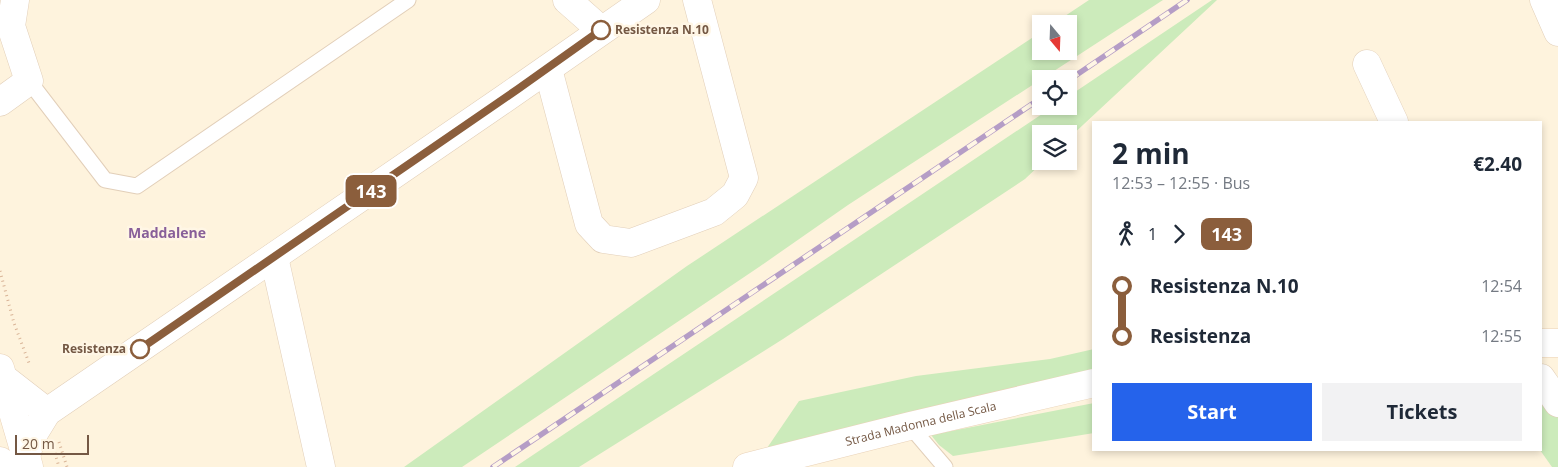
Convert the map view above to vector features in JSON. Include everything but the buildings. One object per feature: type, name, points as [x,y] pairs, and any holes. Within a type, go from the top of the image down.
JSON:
[{"type":"street","points":[[0,102],[29,81],[11,26],[15,0]]},
{"type":"street","points":[[567,0],[601,30]]},
{"type":"street","points":[[14,463],[47,412],[646,0]]},
{"type":"street","points":[[548,69],[589,224],[603,239],[632,243],[714,212],[734,194],[744,178],[696,0]]},
{"type":"street","points":[[1544,0],[1558,32]]},
{"type":"street","points":[[1368,64],[1394,121]]},
{"type":"street","points":[[274,257],[321,467]]},
{"type":"street","points":[[1542,343],[1558,343]]},
{"type":"street","points":[[1,373],[47,412]]},
{"type":"street","points":[[1,373],[14,463]]},
{"type":"street","points":[[1542,379],[1558,403]]},
{"type":"street","name":"Strada Madonna della Scala","points":[[747,467],[1092,383]]},
{"type":"lane","points":[[29,81],[105,180],[137,186],[408,0]]},
{"type":"lane","points":[[910,426],[945,467]]},
{"type":"path","points":[[57,439],[67,467]]},
{"type":"green space","points":[[1089,0],[1163,0],[1078,55],[1078,15],[1066,15]]},
{"type":"green space","points":[[1212,0],[1217,0],[1077,131],[1077,125],[1032,125],[1032,170],[1034,170],[1025,179],[783,339],[579,467],[515,467],[1041,115],[1077,115],[1077,91]]},
{"type":"green space","points":[[1032,38],[1032,60],[1071,60],[1055,70],[1032,70],[1032,85],[848,205],[462,467],[404,467],[687,266]]},
{"type":"green space","points":[[1092,349],[1092,377],[765,451],[799,401],[916,376],[1050,359]]},
{"type":"green space","points":[[1542,365],[1558,385],[1558,467],[1552,467],[1541,451]]},
{"type":"green space","points":[[1092,403],[1092,433],[953,456],[939,445],[931,435]]},
{"type":"railway","points":[[1077,75],[1187,0]]},
{"type":"railway","points":[[493,467],[1032,104]]},
{"type":"bus line","name":"143","points":[[140,349],[548,69],[601,30]]},
{"type":"place","name":"Resistenza N.10","points":[[601,30]]},
{"type":"place","name":"Resistenza","points":[[140,349]]},
{"type":"district","name":"Maddalene","points":[[167,233]]}]
